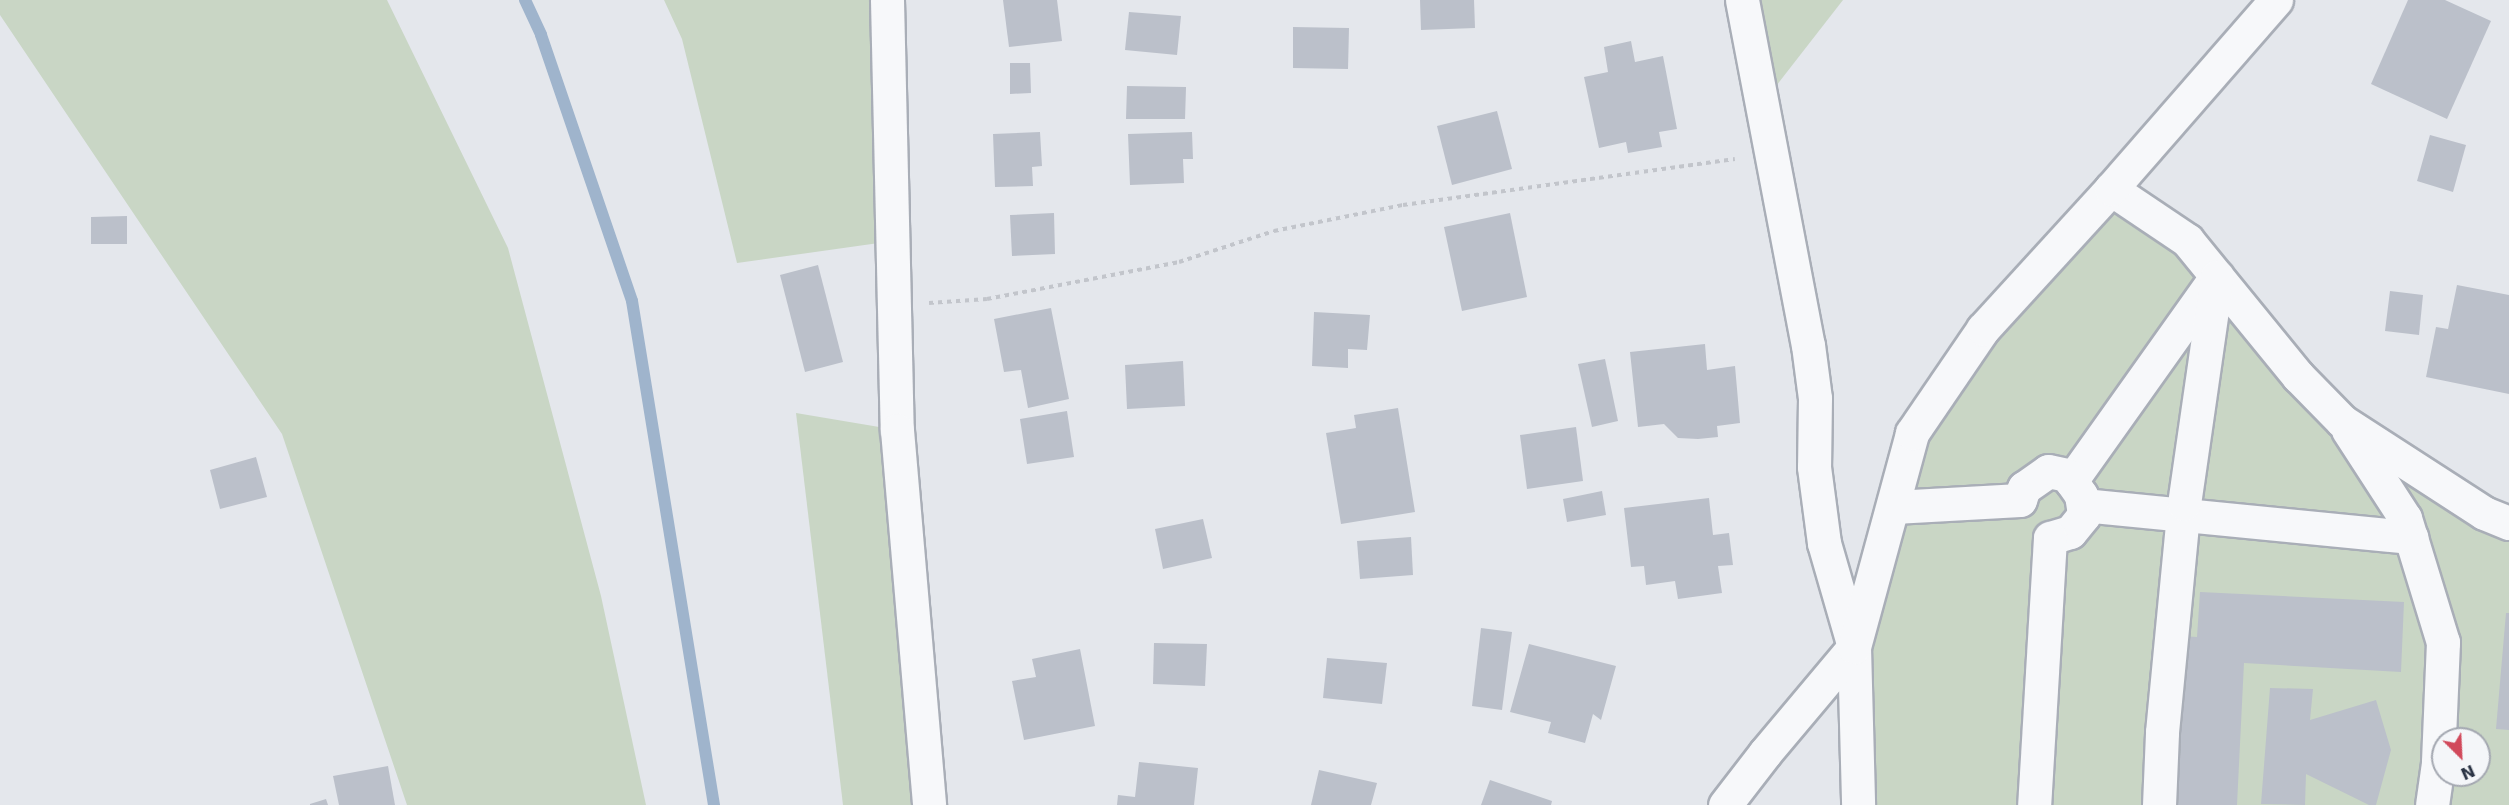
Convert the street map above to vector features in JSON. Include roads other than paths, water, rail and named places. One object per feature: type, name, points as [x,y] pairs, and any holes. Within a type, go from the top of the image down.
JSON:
[{"type":"street","points":[[887,0],[897,430],[929,805]]},
{"type":"street","points":[[1742,0],[1808,345],[1815,399],[1814,477],[1824,543],[1854,647],[1858,805]]},
{"type":"street","points":[[1725,805],[1765,753],[1854,647],[1894,507],[1912,433],[1957,367],[1983,330],[2111,189],[2276,0]]},
{"type":"street","points":[[2111,189],[2187,240],[2298,376],[2342,421],[2405,518],[2443,642],[2438,763],[2432,805]]},
{"type":"street","points":[[2077,493],[2217,276]]},
{"type":"street","points":[[2159,805],[2162,732],[2183,516],[2217,276]]},
{"type":"street","points":[[2342,421],[2484,513],[2509,523]]},
{"type":"street","points":[[1894,507],[2020,500],[2024,488],[2048,471],[2067,475],[2077,493],[2084,515],[2070,532],[2050,538],[2034,805]]},
{"type":"street","points":[[2077,493],[2183,516],[2411,537]]},
{"type":"waterway","points":[[525,0],[541,35],[632,301],[714,805]]}]
